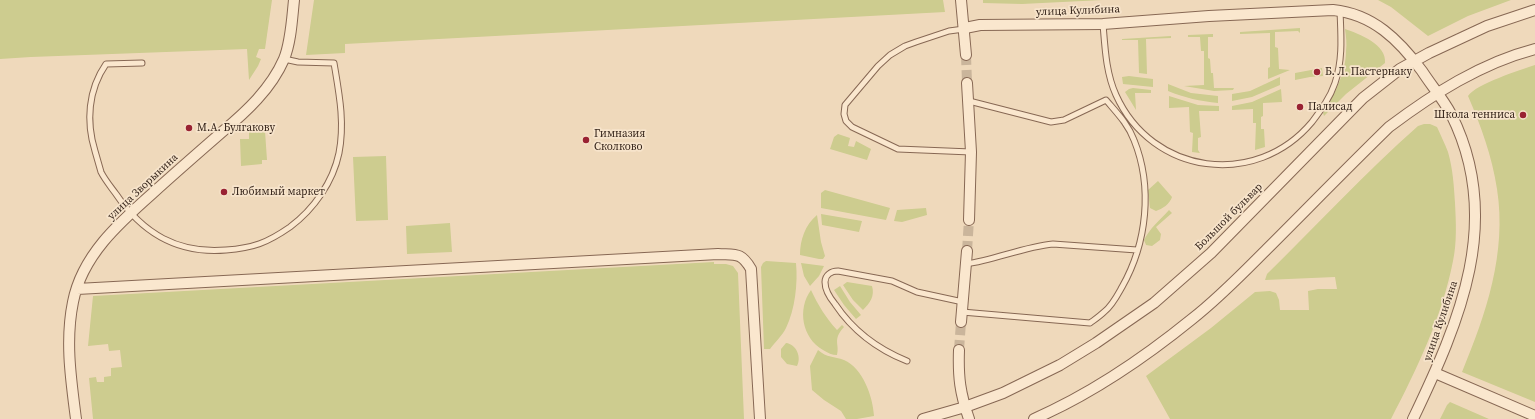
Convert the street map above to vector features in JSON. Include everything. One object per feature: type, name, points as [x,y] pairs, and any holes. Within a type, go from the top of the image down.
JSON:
[{"type":"street","name":"улица Зворыкина","points":[[76,419],[69,348],[72,307],[77,288],[89,262],[101,244],[130,213],[247,110],[262,94],[284,59],[289,38],[294,0]]},
{"type":"street","points":[[961,0],[965,28],[966,55]]},
{"type":"street","name":"Большой бульвар","points":[[923,419],[965,407],[1003,393],[1060,365],[1096,343],[1154,303],[1211,253],[1363,98],[1400,69],[1414,60],[1487,26],[1535,10]]},
{"type":"street","name":"улица Кулибина","points":[[965,28],[980,25],[1104,24],[1302,11],[1340,11],[1371,21],[1400,44],[1414,60],[1451,113],[1460,135],[1469,165],[1474,194],[1476,220],[1473,251],[1467,286],[1456,321],[1435,373],[1413,419]]},
{"type":"street","points":[[1034,419],[1089,391],[1122,371],[1158,346],[1194,318],[1242,273],[1389,127],[1455,81],[1494,64],[1535,49]]},
{"type":"street","points":[[968,83],[971,152],[970,220]]},
{"type":"street","points":[[962,312],[967,251]]},
{"type":"street","points":[[77,288],[710,255],[738,255],[745,258],[751,269],[760,419]]},
{"type":"street","points":[[959,350],[958,376],[961,395],[969,419]]},
{"type":"street","points":[[1435,373],[1535,416]]},
{"type":"lane","points":[[1104,24],[1106,55],[1110,77],[1119,100],[1132,121],[1153,142],[1174,154],[1197,162],[1214,165],[1229,165],[1256,160],[1282,148],[1304,131],[1321,111],[1334,84],[1339,68],[1342,47],[1340,11]]},
{"type":"lane","points":[[965,28],[950,31],[916,42],[905,46],[890,55],[878,66],[845,105],[844,114],[846,121],[852,127],[898,149],[971,152]]},
{"type":"lane","points":[[142,63],[106,64],[95,86],[90,104],[90,123],[92,138],[102,173],[121,203],[147,229],[165,240],[184,247],[214,251],[246,249],[265,242],[297,222],[313,206],[332,174],[339,153],[342,127],[341,102],[334,63],[298,62],[284,59]]},
{"type":"lane","points":[[907,361],[878,347],[852,325],[828,294],[825,283],[828,275],[832,272],[838,271],[894,281],[962,312],[1090,323],[1105,312],[1116,296],[1126,279],[1137,250],[1145,207],[1140,157],[1128,126],[1106,100],[1064,120],[1051,122],[969,102]]},
{"type":"lane","points":[[966,264],[984,262],[1050,244],[1137,250]]},
{"type":"shaded area","points":[[0,0],[272,0],[265,49],[259,49],[256,57],[261,59],[249,80],[247,49],[0,59]]},
{"type":"shaded area","points":[[314,0],[943,0],[945,12],[345,44],[345,53],[306,55]]},
{"type":"shaded area","points":[[983,0],[1103,0],[1022,4],[983,3]]},
{"type":"shaded area","points":[[1378,0],[1511,0],[1468,16],[1428,36],[1391,7]]},
{"type":"shaded area","points":[[1300,28],[1300,33],[1298,31],[1275,32],[1275,47],[1278,48],[1279,69],[1290,70],[1268,79],[1268,68],[1270,67],[1270,33],[1240,34],[1240,32]]},
{"type":"shaded area","points":[[1345,29],[1364,37],[1377,45],[1382,50],[1385,63],[1346,94],[1324,116],[1323,113],[1342,76],[1346,46]]},
{"type":"shaded area","points":[[1213,34],[1213,37],[1208,37],[1208,58],[1210,59],[1211,73],[1213,73],[1214,88],[1234,88],[1233,90],[1214,91],[1184,86],[1204,85],[1204,51],[1201,51],[1200,37],[1188,37],[1188,35]]},
{"type":"shaded area","points":[[1171,36],[1171,38],[1146,39],[1147,74],[1139,73],[1138,40],[1122,40],[1122,39]]},
{"type":"shaded area","points":[[1535,65],[1535,402],[1462,372],[1479,328],[1492,283],[1497,260],[1499,236],[1499,213],[1495,177],[1486,141],[1468,96],[1473,91],[1489,82]]},
{"type":"shaded area","points":[[1322,68],[1323,76],[1295,80],[1295,73]]},
{"type":"shaded area","points":[[1129,76],[1153,79],[1153,87],[1123,84],[1122,77]]},
{"type":"shaded area","points":[[1280,77],[1280,85],[1252,97],[1232,101],[1232,94],[1250,91]]},
{"type":"shaded area","points":[[1168,84],[1191,93],[1218,96],[1218,103],[1193,99],[1168,91]]},
{"type":"shaded area","points":[[1133,88],[1151,90],[1151,93],[1135,93],[1136,110],[1125,92]]},
{"type":"shaded area","points":[[1281,89],[1282,102],[1263,103],[1261,129],[1264,129],[1265,147],[1255,150],[1256,123],[1253,123],[1253,109],[1232,110],[1232,106],[1252,102]]},
{"type":"shaded area","points":[[1169,96],[1198,105],[1219,106],[1219,111],[1199,111],[1201,137],[1198,138],[1198,150],[1200,153],[1192,152],[1193,133],[1190,132],[1189,107],[1169,108]]},
{"type":"shaded area","points":[[1430,124],[1437,127],[1450,158],[1455,203],[1455,247],[1448,282],[1428,342],[1391,419],[1170,419],[1146,376],[1211,328],[1255,292],[1270,291],[1276,293],[1279,300],[1280,310],[1309,310],[1308,291],[1318,289],[1337,289],[1335,277],[1265,280],[1267,274],[1360,181],[1418,126]]},
{"type":"shaded area","points":[[265,131],[267,160],[262,160],[262,164],[241,166],[240,139],[249,139],[249,132]]},
{"type":"shaded area","points":[[838,134],[850,138],[848,146],[854,147],[856,141],[871,149],[867,160],[830,149],[834,137]]},
{"type":"shaded area","points":[[386,156],[388,220],[356,221],[353,157]]},
{"type":"shaded area","points":[[1158,181],[1172,197],[1166,206],[1156,211],[1150,208],[1148,190]]},
{"type":"shaded area","points":[[825,190],[890,208],[886,220],[821,208],[821,193]]},
{"type":"shaded area","points":[[926,208],[927,215],[902,222],[894,221],[897,210]]},
{"type":"shaded area","points":[[1169,210],[1172,213],[1156,227],[1161,234],[1160,240],[1152,246],[1146,245],[1144,240],[1146,236]]},
{"type":"shaded area","points":[[821,214],[862,221],[859,232],[822,225]]},
{"type":"shaded area","points":[[817,215],[821,242],[825,256],[823,259],[800,255],[801,244],[806,228]]},
{"type":"shaded area","points":[[450,223],[452,252],[407,254],[406,226]]},
{"type":"shaded area","points":[[766,261],[796,263],[797,271],[792,313],[783,334],[770,349],[764,349],[761,267]]},
{"type":"shaded area","points":[[714,262],[714,264],[726,264],[733,266],[738,273],[744,419],[93,419],[89,378],[96,377],[97,382],[104,382],[104,377],[111,376],[111,368],[122,367],[120,350],[109,351],[108,344],[88,346],[93,296]]},
{"type":"shaded area","points":[[801,263],[824,266],[819,276],[810,286],[804,276]]},
{"type":"shaded area","points":[[847,282],[872,286],[873,293],[871,299],[863,310],[853,300],[843,285]]},
{"type":"shaded area","points":[[840,286],[850,302],[861,315],[856,319],[834,290]]},
{"type":"shaded area","points":[[811,290],[822,311],[837,330],[842,325],[844,327],[840,331],[837,339],[837,355],[828,353],[816,345],[806,331],[803,314],[804,306]]},
{"type":"shaded area","points":[[786,343],[793,346],[797,352],[799,359],[797,366],[787,364],[781,357],[781,349]]},
{"type":"shaded area","points":[[818,350],[828,356],[844,360],[857,369],[866,384],[872,400],[874,416],[846,419],[841,411],[812,390],[810,366]]},
{"type":"shaded area","points":[[1450,402],[1489,419],[1440,419]]},
{"type":"tunnel","points":[[966,55],[967,83]]},
{"type":"tunnel","points":[[967,251],[969,220]]},
{"type":"tunnel","points":[[959,350],[961,322]]},
{"type":"place","name":"Б. Л. Пастернаку","points":[[1317,72]]},
{"type":"place","name":"Палисад","points":[[1300,107]]},
{"type":"place","name":"Школа тенниса","points":[[1523,115]]},
{"type":"place","name":"М.А. Булгакову","points":[[189,128]]},
{"type":"place","name":"Гимназия Сколково","points":[[586,140]]},
{"type":"place","name":"Любимый маркет","points":[[224,192]]}]
